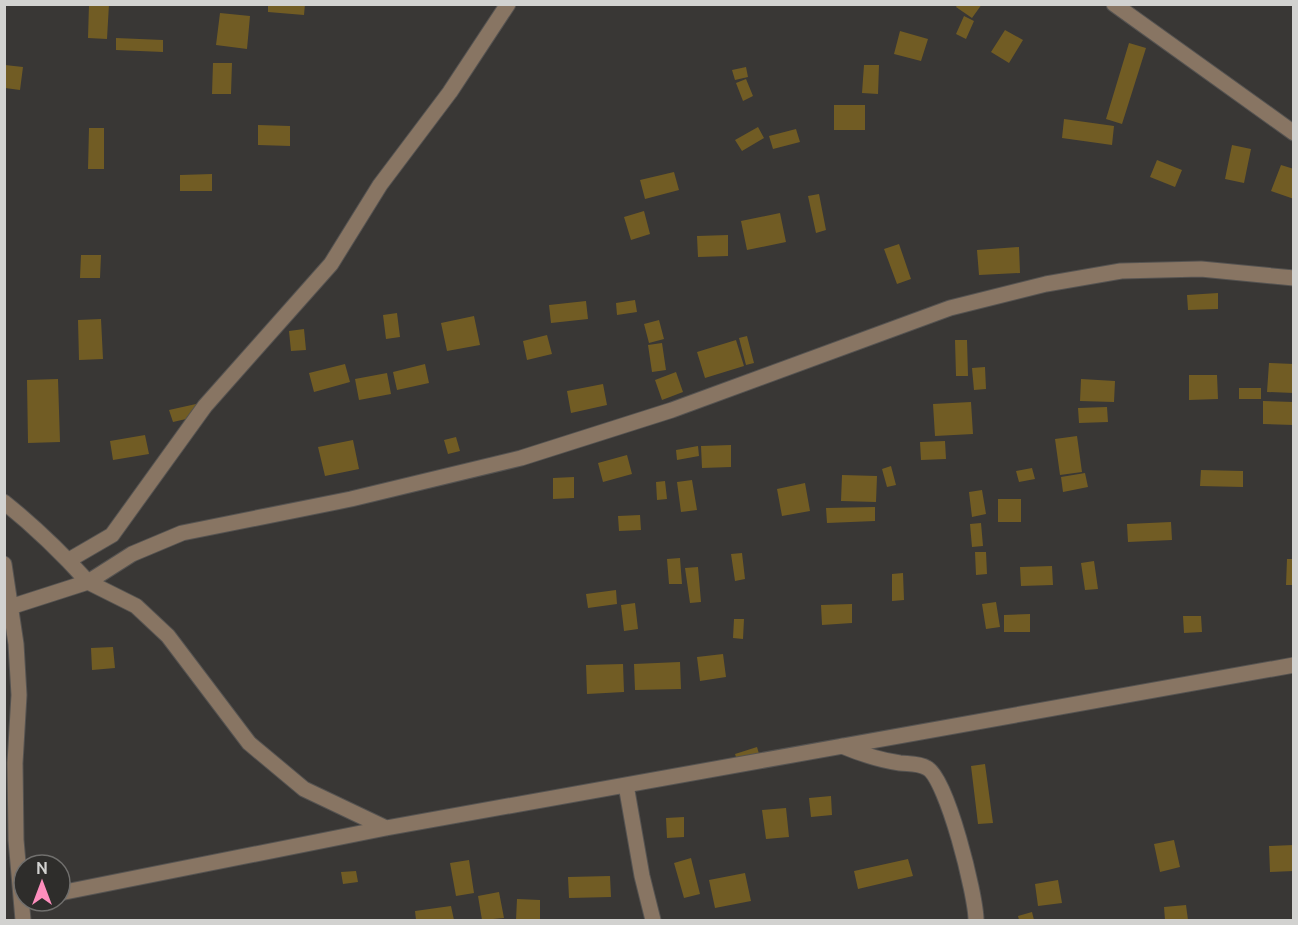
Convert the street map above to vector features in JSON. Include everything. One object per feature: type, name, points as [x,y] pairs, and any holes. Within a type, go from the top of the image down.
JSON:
[{"type":"street","points":[[69,560],[112,535],[205,406],[331,264],[380,185],[450,92],[508,4]]},
{"type":"street","points":[[1114,4],[1293,133]]},
{"type":"street","points":[[8,608],[88,582],[132,554],[182,533],[351,499],[521,458],[672,410],[961,305],[1046,284],[1121,271],[1201,269],[1293,278]]},
{"type":"street","points":[[4,502],[34,526],[88,582],[136,606],[168,636],[249,743],[304,789],[386,828]]},
{"type":"street","points":[[4,564],[19,695],[15,763],[20,853]]},
{"type":"street","points":[[72,891],[386,828],[1293,665]]},
{"type":"street","points":[[842,746],[866,757],[928,768],[935,774],[946,796],[966,866],[976,921]]},
{"type":"street","points":[[627,785],[642,876],[653,921]]},
{"type":"building","points":[[89,4],[109,4],[107,39],[88,38]]},
{"type":"building","points":[[268,4],[305,4],[304,15],[268,12]]},
{"type":"building","points":[[958,4],[982,4],[972,18],[956,7]]},
{"type":"building","points":[[220,13],[250,16],[247,49],[216,45]]},
{"type":"building","points":[[964,16],[974,21],[966,39],[956,34]]},
{"type":"building","points":[[1005,30],[1023,40],[1009,63],[991,52]]},
{"type":"building","points":[[900,31],[928,39],[921,61],[894,54]]},
{"type":"building","points":[[116,38],[163,40],[163,52],[116,50]]},
{"type":"building","points":[[1129,43],[1146,48],[1122,124],[1106,119]]},
{"type":"building","points":[[213,63],[232,63],[231,94],[212,94]]},
{"type":"building","points":[[5,65],[23,67],[20,90],[5,88]]},
{"type":"building","points":[[864,65],[879,65],[878,94],[862,93]]},
{"type":"building","points":[[746,67],[748,77],[735,80],[732,70]]},
{"type":"building","points":[[746,79],[753,96],[743,101],[736,83]]},
{"type":"building","points":[[834,105],[865,105],[865,130],[834,130]]},
{"type":"building","points":[[1064,119],[1114,126],[1112,145],[1062,138]]},
{"type":"building","points":[[258,125],[290,126],[290,146],[258,145]]},
{"type":"building","points":[[758,127],[764,138],[742,151],[735,140]]},
{"type":"building","points":[[89,128],[104,128],[104,169],[88,169]]},
{"type":"building","points":[[796,129],[800,142],[773,149],[769,136]]},
{"type":"building","points":[[1232,145],[1251,149],[1244,183],[1225,179]]},
{"type":"building","points":[[1157,160],[1182,170],[1175,187],[1150,177]]},
{"type":"building","points":[[1281,165],[1294,169],[1294,199],[1271,191]]},
{"type":"building","points":[[674,172],[679,190],[645,199],[640,180]]},
{"type":"building","points":[[212,174],[212,191],[180,191],[180,175]]},
{"type":"building","points":[[819,194],[826,230],[816,233],[808,196]]},
{"type":"building","points":[[644,211],[650,234],[631,240],[624,217]]},
{"type":"building","points":[[780,213],[786,242],[747,250],[741,221]]},
{"type":"building","points":[[728,235],[728,256],[698,257],[697,236]]},
{"type":"building","points":[[899,244],[911,279],[897,284],[884,249]]},
{"type":"building","points":[[1019,247],[1020,273],[979,275],[977,250]]},
{"type":"building","points":[[81,255],[101,255],[100,278],[80,278]]},
{"type":"building","points":[[1218,293],[1218,309],[1188,310],[1187,295]]},
{"type":"building","points":[[635,300],[637,312],[617,315],[616,303]]},
{"type":"building","points":[[586,301],[588,319],[551,323],[549,305]]},
{"type":"building","points":[[397,313],[400,337],[386,339],[383,315]]},
{"type":"building","points":[[474,316],[480,345],[447,351],[441,323]]},
{"type":"building","points":[[101,319],[103,359],[79,360],[78,320]]},
{"type":"building","points":[[659,320],[664,339],[649,343],[644,324]]},
{"type":"building","points":[[304,329],[306,350],[291,351],[289,331]]},
{"type":"building","points":[[547,335],[552,354],[527,360],[523,341]]},
{"type":"building","points":[[747,336],[754,363],[746,365],[739,338]]},
{"type":"building","points":[[736,340],[744,366],[705,378],[697,352]]},
{"type":"building","points":[[955,340],[967,340],[968,376],[956,376]]},
{"type":"building","points":[[662,343],[666,370],[652,372],[648,345]]},
{"type":"building","points":[[1269,363],[1294,364],[1294,393],[1267,392]]},
{"type":"building","points":[[345,364],[350,382],[314,392],[309,373]]},
{"type":"building","points":[[425,364],[429,383],[397,390],[393,372]]},
{"type":"building","points":[[985,367],[986,389],[974,390],[972,368]]},
{"type":"building","points":[[676,372],[683,392],[662,400],[655,380]]},
{"type":"building","points":[[387,373],[391,394],[359,400],[355,379]]},
{"type":"building","points":[[1189,375],[1217,375],[1218,399],[1189,400]]},
{"type":"building","points":[[58,379],[60,442],[28,443],[27,380]]},
{"type":"building","points":[[1081,379],[1115,381],[1114,402],[1080,401]]},
{"type":"building","points":[[603,384],[607,405],[571,413],[567,391]]},
{"type":"building","points":[[1239,388],[1261,388],[1261,399],[1239,399]]},
{"type":"building","points":[[1263,401],[1294,402],[1294,425],[1263,424]]},
{"type":"building","points":[[971,402],[973,434],[935,436],[933,404]]},
{"type":"building","points":[[196,404],[199,416],[173,422],[169,410]]},
{"type":"building","points":[[1107,407],[1108,422],[1079,423],[1078,408]]},
{"type":"building","points":[[145,435],[149,454],[113,460],[110,441]]},
{"type":"building","points":[[1077,436],[1082,472],[1060,475],[1055,439]]},
{"type":"building","points":[[456,437],[460,451],[448,454],[444,440]]},
{"type":"building","points":[[353,440],[359,469],[325,476],[318,447]]},
{"type":"building","points":[[945,441],[946,459],[921,460],[920,442]]},
{"type":"building","points":[[731,445],[731,467],[702,468],[701,446]]},
{"type":"building","points":[[698,446],[699,456],[677,460],[676,450]]},
{"type":"building","points":[[627,455],[632,474],[603,482],[598,463]]},
{"type":"building","points":[[891,466],[896,485],[887,487],[882,469]]},
{"type":"building","points":[[1032,468],[1035,479],[1019,482],[1016,471]]},
{"type":"building","points":[[1201,470],[1243,471],[1243,487],[1200,486]]},
{"type":"building","points":[[1085,473],[1088,487],[1063,492],[1061,477]]},
{"type":"building","points":[[842,475],[877,476],[876,502],[841,501]]},
{"type":"building","points":[[574,477],[574,498],[553,499],[553,478]]},
{"type":"building","points":[[692,480],[697,510],[681,512],[677,482]]},
{"type":"building","points":[[665,481],[667,499],[657,500],[656,482]]},
{"type":"building","points":[[805,483],[810,511],[782,516],[777,489]]},
{"type":"building","points":[[982,490],[986,514],[972,517],[969,492]]},
{"type":"building","points":[[998,499],[1021,499],[1021,522],[998,522]]},
{"type":"building","points":[[875,507],[875,521],[827,523],[826,508]]},
{"type":"building","points":[[640,515],[641,530],[619,531],[618,516]]},
{"type":"building","points":[[1171,522],[1172,540],[1128,542],[1127,524]]},
{"type":"building","points":[[981,523],[983,546],[972,547],[970,524]]},
{"type":"building","points":[[975,552],[986,552],[987,574],[976,575]]},
{"type":"building","points":[[742,553],[745,579],[735,581],[731,554]]},
{"type":"building","points":[[680,558],[682,584],[669,584],[667,559]]},
{"type":"building","points":[[1287,559],[1294,559],[1294,585],[1286,585]]},
{"type":"building","points":[[1094,561],[1098,589],[1085,590],[1081,563]]},
{"type":"building","points":[[1052,566],[1053,585],[1021,586],[1020,567]]},
{"type":"building","points":[[698,567],[701,602],[690,603],[685,568]]},
{"type":"building","points":[[903,573],[904,600],[892,601],[892,574]]},
{"type":"building","points":[[616,590],[617,604],[588,608],[586,594]]},
{"type":"building","points":[[996,602],[1000,627],[986,629],[982,604]]},
{"type":"building","points":[[635,603],[638,629],[624,631],[621,605]]},
{"type":"building","points":[[852,604],[852,623],[822,625],[821,605]]},
{"type":"building","points":[[1030,614],[1030,632],[1004,632],[1004,615]]},
{"type":"building","points":[[1183,616],[1201,616],[1202,632],[1184,633]]},
{"type":"building","points":[[734,619],[744,619],[743,639],[733,638]]},
{"type":"building","points":[[113,647],[115,668],[92,670],[91,648]]},
{"type":"building","points":[[723,654],[726,677],[700,681],[697,657]]},
{"type":"building","points":[[680,662],[681,689],[635,690],[634,664]]},
{"type":"building","points":[[623,664],[624,692],[587,694],[586,665]]},
{"type":"building","points":[[757,747],[760,757],[738,763],[735,754]]},
{"type":"building","points":[[985,764],[993,823],[978,824],[971,766]]},
{"type":"building","points":[[831,796],[832,815],[811,817],[809,798]]},
{"type":"building","points":[[786,808],[789,837],[766,839],[762,810]]},
{"type":"building","points":[[684,817],[684,837],[667,838],[666,818]]},
{"type":"building","points":[[1174,840],[1180,867],[1160,872],[1154,844]]},
{"type":"building","points":[[1294,845],[1294,871],[1270,872],[1269,846]]},
{"type":"building","points":[[691,858],[700,894],[684,898],[674,863]]},
{"type":"building","points":[[908,859],[913,876],[858,889],[854,871]]},
{"type":"building","points":[[469,860],[474,893],[456,896],[450,863]]},
{"type":"building","points":[[356,871],[358,882],[343,884],[341,872]]},
{"type":"building","points":[[745,873],[751,901],[715,908],[709,880]]},
{"type":"building","points":[[610,876],[611,897],[569,898],[568,877]]},
{"type":"building","points":[[1058,880],[1062,903],[1038,906],[1035,884]]},
{"type":"building","points":[[499,892],[504,918],[482,920],[478,896]]},
{"type":"building","points":[[517,899],[540,900],[540,920],[516,920]]},
{"type":"building","points":[[1186,905],[1188,920],[1165,920],[1164,907]]},
{"type":"building","points":[[451,906],[454,920],[416,920],[415,911]]},
{"type":"building","points":[[1032,912],[1034,920],[1019,920],[1018,916]]}]
